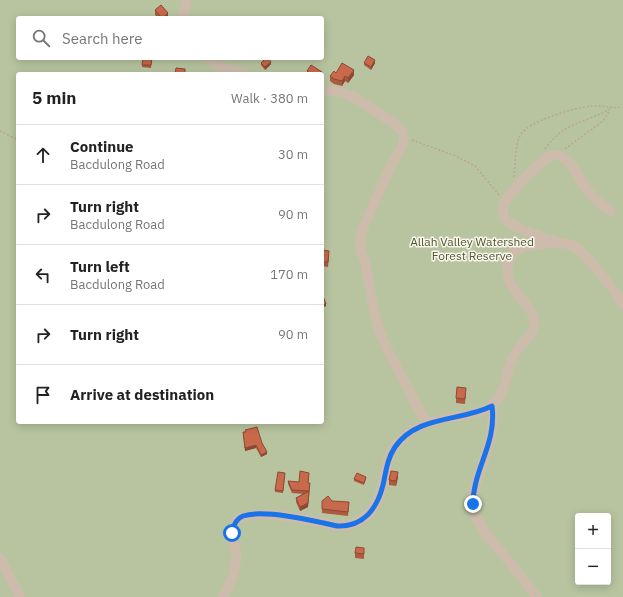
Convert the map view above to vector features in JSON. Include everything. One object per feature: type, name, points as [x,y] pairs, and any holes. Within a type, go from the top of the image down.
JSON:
[{"type":"street","points":[[183,16],[187,0]]},
{"type":"street","points":[[210,60],[222,67],[238,72]]},
{"type":"street","points":[[324,89],[347,94],[357,99],[395,124],[402,131],[404,138],[403,145],[391,166],[370,211],[362,230],[360,241],[376,322],[385,345],[426,423]]},
{"type":"street","points":[[611,211],[589,193],[570,164],[562,157],[550,155],[544,159],[504,201],[503,216],[514,226],[541,237],[572,245],[578,249],[610,285],[623,304]]},
{"type":"street","points":[[223,597],[228,587],[236,560],[236,551],[232,533],[233,526],[236,521],[244,516],[272,515],[337,526],[354,524],[364,519],[374,506],[379,497],[390,455],[395,446],[407,434],[426,423],[479,412],[492,406],[499,398],[504,387],[511,360],[531,334],[534,327],[532,312],[511,285],[508,267],[510,256],[518,248],[563,243]]},
{"type":"street","points":[[492,406],[492,436],[473,494],[475,515],[483,530],[537,597]]},
{"type":"street","points":[[0,558],[20,597]]},
{"type":"path","points":[[512,191],[517,144],[520,135],[526,128],[536,121],[590,106],[612,108],[623,107]]},
{"type":"path","points":[[543,151],[559,133],[567,127],[580,121],[598,116],[612,108]]},
{"type":"path","points":[[557,155],[603,121],[612,108]]},
{"type":"path","points":[[0,131],[16,139]]},
{"type":"path","points":[[404,138],[456,156],[475,166],[504,201]]},
{"type":"green space","name":"Allah Valley Watershed Forest Reserve","points":[[0,0],[623,0],[623,597],[0,597]]},
{"type":"building","points":[[161,5],[168,13],[164,16],[160,16],[155,10]]},
{"type":"building","points":[[368,56],[375,60],[371,67],[364,63]]},
{"type":"building","points":[[143,60],[152,60],[151,65],[142,65]]},
{"type":"building","points":[[264,60],[270,60],[271,62],[265,67],[261,63]]},
{"type":"building","points":[[342,63],[354,70],[348,78],[345,76],[342,81],[334,79],[330,76],[334,71],[336,73]]},
{"type":"building","points":[[311,65],[322,72],[309,72],[307,71]]},
{"type":"building","points":[[176,68],[185,69],[185,72],[175,72]]},
{"type":"building","points":[[324,250],[329,251],[328,262],[324,262]]},
{"type":"building","points":[[457,387],[466,388],[465,399],[456,398]]},
{"type":"building","points":[[257,427],[262,443],[267,452],[261,455],[256,445],[245,448],[243,432],[246,432],[245,430]]},
{"type":"building","points":[[300,471],[309,473],[309,491],[292,490],[288,481],[299,482]]},
{"type":"building","points":[[391,471],[398,472],[396,481],[389,480]]},
{"type":"building","points":[[278,472],[285,473],[283,491],[275,490]]},
{"type":"building","points":[[357,473],[366,477],[364,483],[354,479]]},
{"type":"building","points":[[309,491],[308,503],[300,507],[296,498]]},
{"type":"building","points":[[328,496],[332,501],[349,502],[348,512],[322,509],[322,501]]},
{"type":"building","points":[[356,547],[364,548],[364,554],[355,553]]},
{"type":"route","points":[[232,533],[233,526],[236,521],[244,516],[253,515],[272,515],[303,519],[337,526],[354,524],[364,519],[374,506],[379,497],[390,455],[395,446],[407,434],[426,423],[479,412],[492,406],[492,436],[479,472],[473,494],[473,504]]}]
